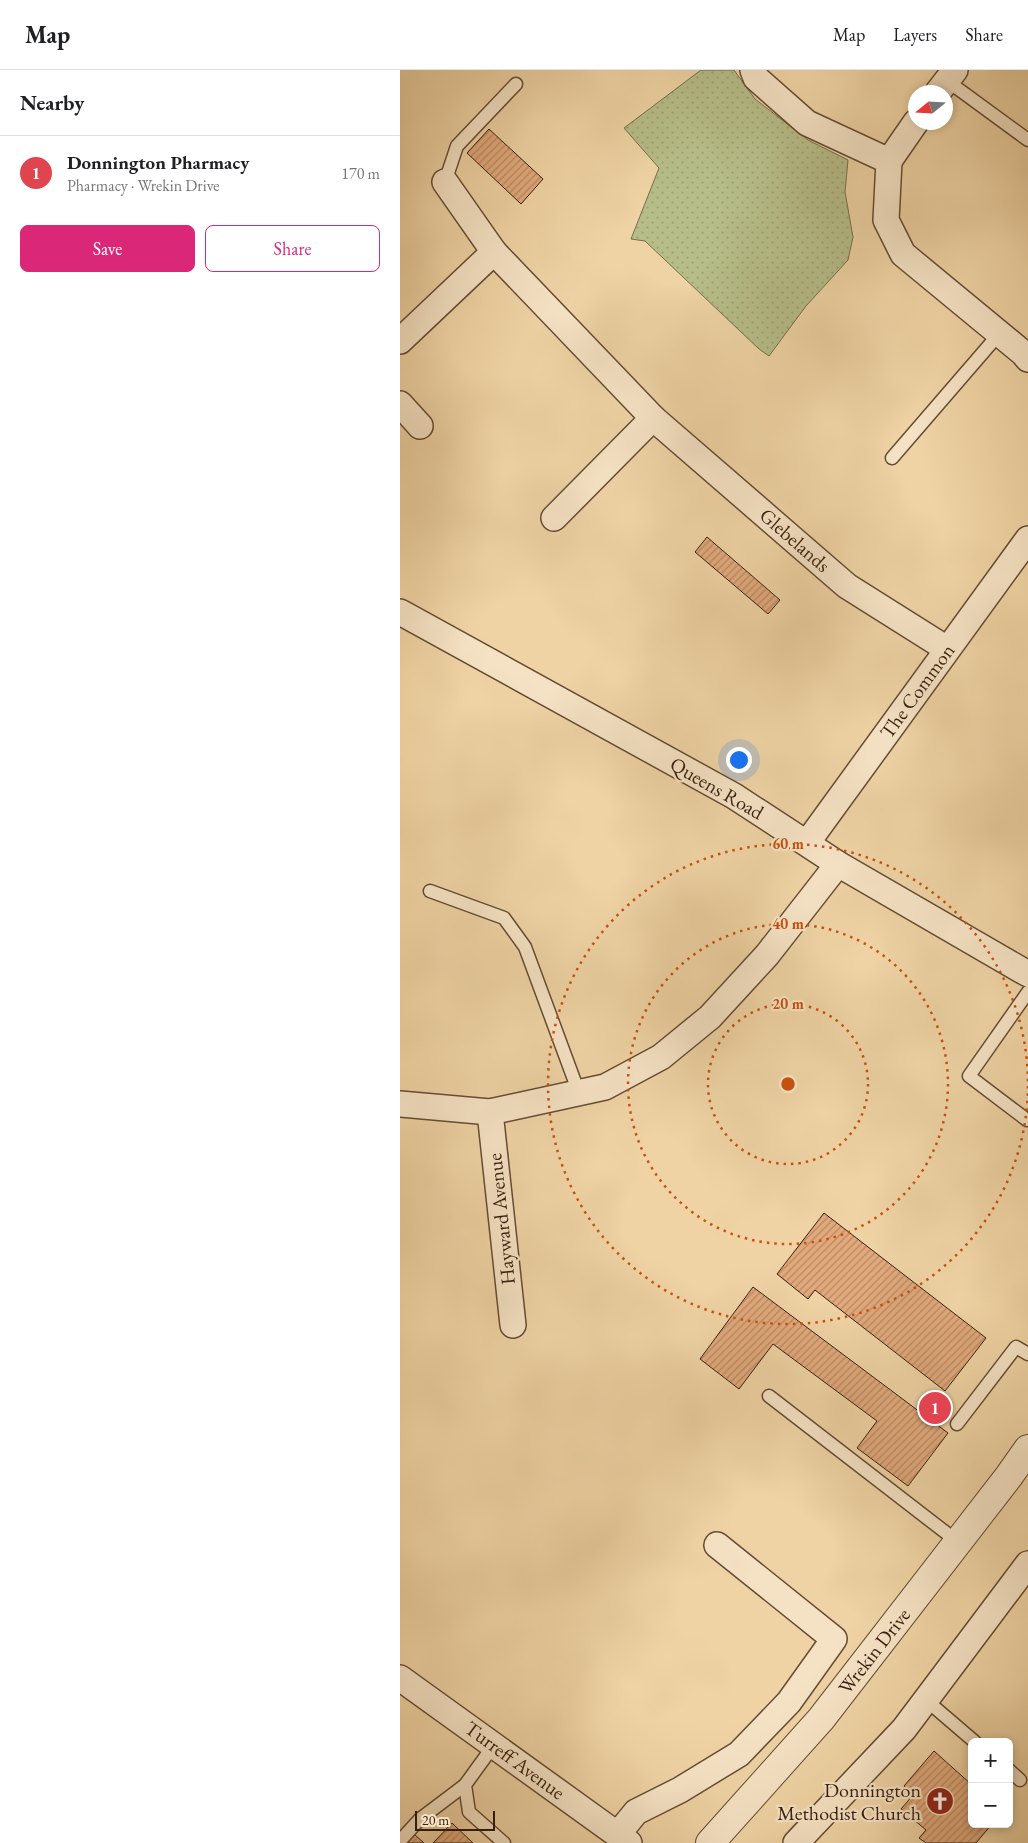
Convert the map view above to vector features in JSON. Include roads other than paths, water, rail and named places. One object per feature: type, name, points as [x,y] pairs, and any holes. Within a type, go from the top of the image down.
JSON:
[{"type":"street","points":[[753,70],[756,78],[807,123],[889,161]]},
{"type":"street","points":[[910,130],[889,161],[886,220],[903,254],[1028,359]]},
{"type":"street","name":"Glebelands","points":[[445,182],[494,252],[653,418],[847,586],[947,649]]},
{"type":"street","points":[[400,341],[494,252]]},
{"type":"street","points":[[400,404],[420,426]]},
{"type":"street","points":[[554,518],[653,418]]},
{"type":"street","name":"The Common","points":[[807,844],[1028,539]]},
{"type":"street","name":"Queens Road","points":[[400,612],[734,796],[838,864],[1028,974]]},
{"type":"street","points":[[400,1104],[490,1112],[605,1087],[661,1057],[710,1017],[768,955],[838,864]]},
{"type":"street","name":"Hayward Avenue","points":[[490,1112],[513,1325]]},
{"type":"street","name":"Wrekin Drive","points":[[710,1843],[821,1719],[1028,1449]]},
{"type":"street","points":[[623,1839],[636,1812],[680,1790],[739,1754],[789,1702],[834,1639],[717,1545]]},
{"type":"street","points":[[796,1843],[904,1730],[1028,1564]]},
{"type":"street","name":"Turreff Avenue","points":[[400,1678],[623,1839]]},
{"type":"lane","points":[[946,81],[1028,140]]},
{"type":"lane","points":[[445,182],[457,146],[516,84]]},
{"type":"lane","points":[[892,458],[999,334]]},
{"type":"lane","points":[[430,891],[504,918],[525,947],[579,1093]]},
{"type":"lane","points":[[1026,1120],[969,1076],[1028,992]]},
{"type":"lane","points":[[957,1424],[1016,1347],[1028,1354]]},
{"type":"lane","points":[[769,1396],[958,1542]]},
{"type":"lane","points":[[926,1700],[970,1738]]},
{"type":"lane","points":[[400,1841],[420,1819],[466,1785],[494,1745]]},
{"type":"lane","points":[[1013,1774],[1020,1780]]},
{"type":"lane","points":[[466,1785],[470,1812],[504,1843]]},
{"type":"place","name":"Donnington Pharmacy","points":[[935,1408]]},
{"type":"place","name":"Donnington Methodist Church","points":[[940,1801]]}]
